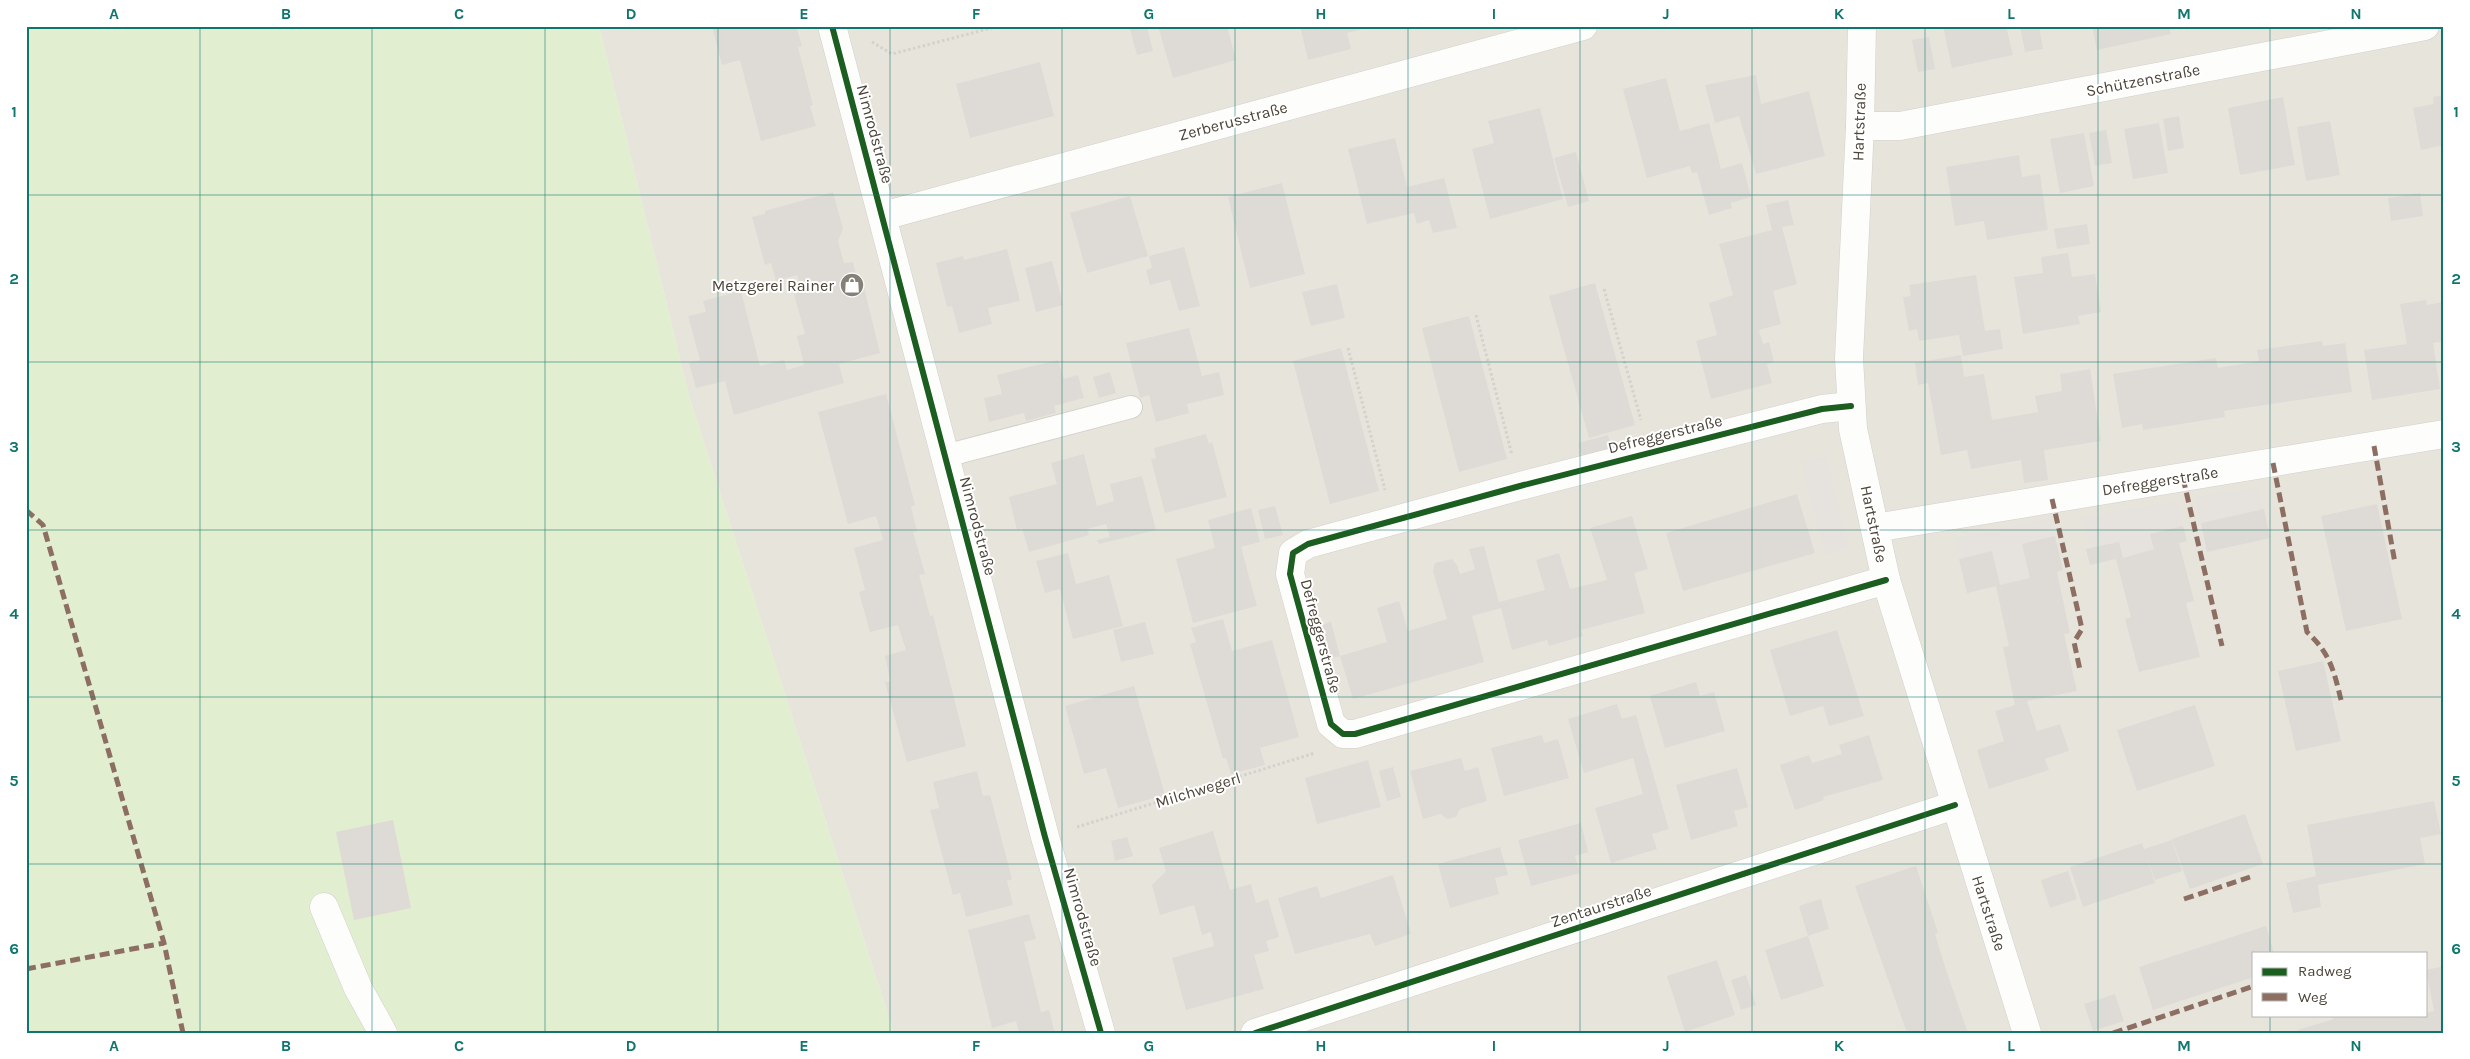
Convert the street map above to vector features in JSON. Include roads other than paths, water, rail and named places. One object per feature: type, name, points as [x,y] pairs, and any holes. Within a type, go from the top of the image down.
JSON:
[{"type":"street","name":"Zerberusstraße","points":[[884,216],[1583,26]]},
{"type":"street","name":"Hartstraße","points":[[1862,26],[1860,126],[1849,358],[1853,429],[1886,580],[2026,1033]]},
{"type":"street","name":"Schützenstraße","points":[[1860,126],[1900,126],[2425,26]]},
{"type":"street","name":"Nimrodstraße","points":[[834,34],[884,216],[945,456],[1046,837],[1101,1033]]},
{"type":"street","name":"Defreggerstraße","points":[[1851,406],[1822,409],[1650,452],[1308,544],[1293,553],[1290,574],[1331,724],[1343,734],[1355,734],[1886,580]]},
{"type":"street","name":"Defreggerstraße","points":[[1875,528],[2444,434]]},
{"type":"street","name":"Zentaurstraße","points":[[1255,1033],[1955,805]]},
{"type":"street","points":[[324,907],[358,988],[384,1033]]},
{"type":"lane","points":[[945,456],[1131,407]]},
{"type":"place","name":"Metzgerei Rainer","points":[[852,285]]}]
